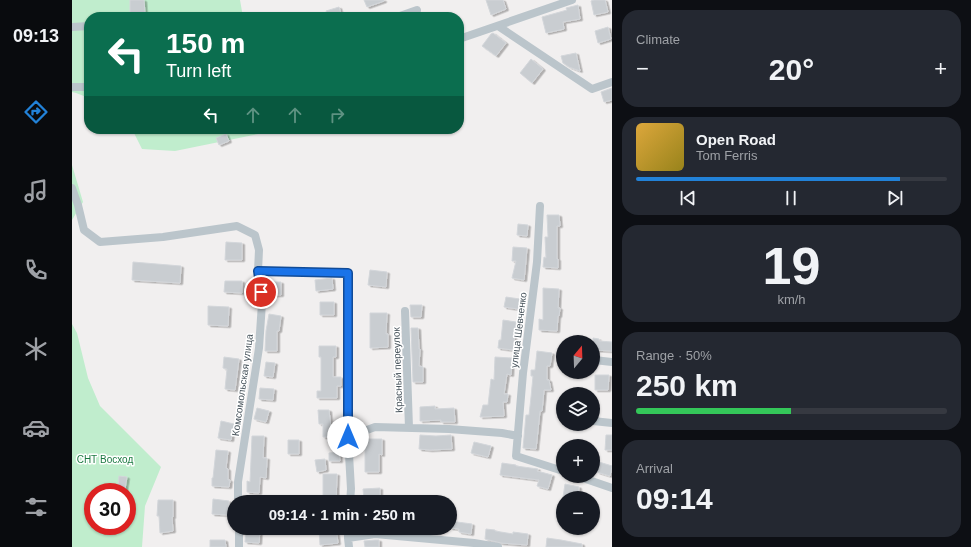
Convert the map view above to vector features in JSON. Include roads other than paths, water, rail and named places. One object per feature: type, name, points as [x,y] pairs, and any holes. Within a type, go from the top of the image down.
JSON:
[{"type":"street","points":[[464,37],[572,0]]},
{"type":"street","points":[[72,27],[84,26]]},
{"type":"street","points":[[498,26],[592,89],[612,82]]},
{"type":"street","points":[[72,87],[84,87]]},
{"type":"street","name":"Комсомольская улица","points":[[72,188],[84,230],[100,242],[163,237],[237,226],[255,234],[259,250],[258,271],[262,303],[259,348],[238,482],[238,495]]},
{"type":"street","name":"улица Шевченко","points":[[540,206],[537,262],[523,373],[516,456],[556,469]]},
{"type":"street","points":[[258,271],[348,273],[348,437],[351,495]]},
{"type":"street","name":"Красный переулок","points":[[405,311],[408,428]]},
{"type":"street","points":[[600,361],[612,362]]},
{"type":"street","points":[[600,422],[612,423]]},
{"type":"street","name":"Красный переулок","points":[[348,437],[375,427],[449,429],[495,432],[518,436]]},
{"type":"street","points":[[597,483],[612,488]]},
{"type":"street","points":[[348,543],[375,534],[474,543],[498,547]]},
{"type":"street","points":[[239,535],[239,547]]},
{"type":"park label","name":"СНТ Восход","points":[[105,459]]}]
